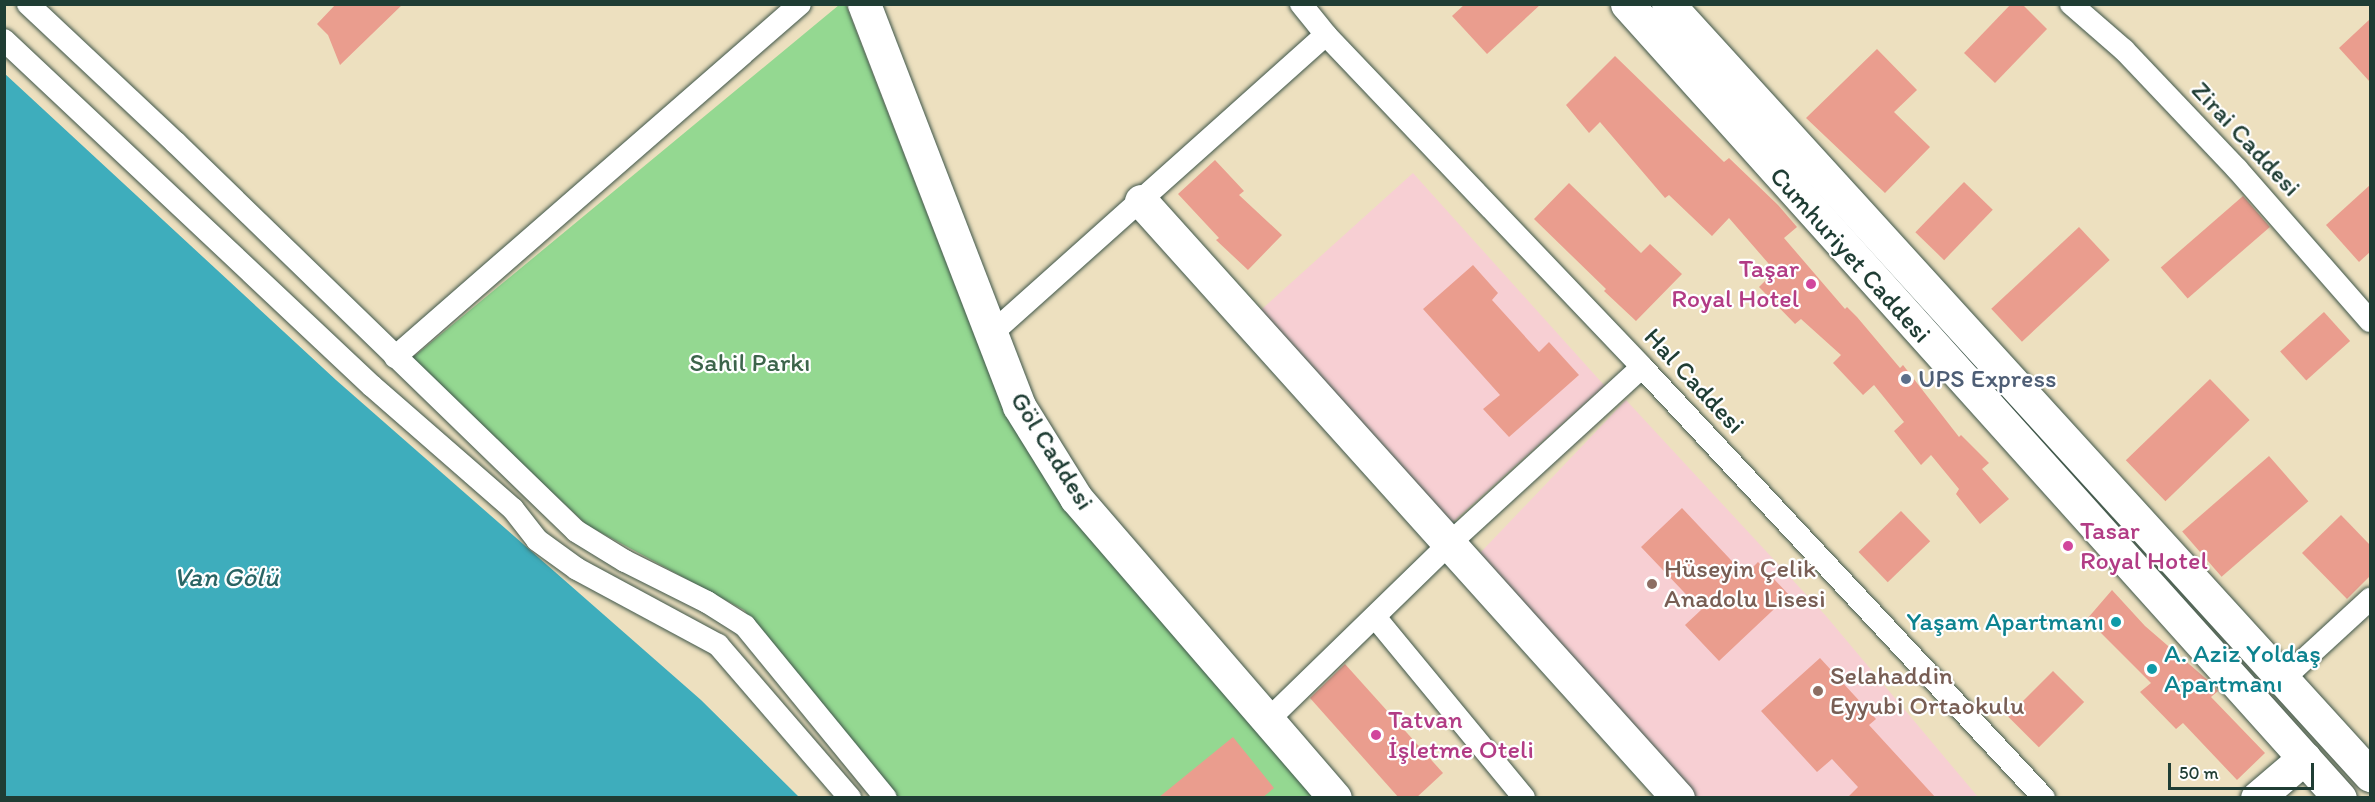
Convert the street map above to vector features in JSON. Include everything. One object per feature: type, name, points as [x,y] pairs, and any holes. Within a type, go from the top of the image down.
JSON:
[{"type":"main road","name":"Göl Caddesi","points":[[864,4],[1019,406],[1076,498],[1267,722],[1335,798]]},
{"type":"main road","name":"Cumhuriyet Caddesi","points":[[1627,4],[2340,798]]},
{"type":"main road","name":"Cumhuriyet Caddesi","points":[[1676,7],[2370,775]]},
{"type":"main road","points":[[1140,201],[1678,798]]},
{"type":"main road","points":[[2257,798],[2304,758]]},
{"type":"street","points":[[28,4],[175,142],[394,357],[576,531],[626,561],[707,602],[745,626],[886,798]]},
{"type":"street","points":[[394,357],[800,4]]},
{"type":"street","name":"Hal Caddesi","points":[[1301,4],[1326,35],[1642,367],[2044,798]]},
{"type":"street","name":"Zirai Caddesi","points":[[2071,4],[2124,50],[2237,169],[2370,321]]},
{"type":"street","points":[[991,334],[1326,35]]},
{"type":"street","points":[[4,40],[372,386],[513,509],[537,540],[577,569],[718,645],[850,798]]},
{"type":"street","points":[[1267,722],[1450,543],[1642,367]]},
{"type":"street","points":[[2282,680],[2370,599]]},
{"type":"street","points":[[1375,617],[1524,798]]},
{"type":"shaded area","points":[[1413,173],[1604,386],[1452,523],[1261,310]]},
{"type":"shaded area","name":"Hüseyin Çelik Anadolu Lisesi","points":[[1626,400],[1826,616],[1978,797],[1696,797],[1668,767],[1480,553]]},
{"type":"green space","name":"Sahil Parkı","points":[[839,5],[846,5],[1002,407],[1317,797],[896,797],[744,610],[587,525],[411,359]]},
{"type":"water","name":"Van Gölü","points":[[4,73],[336,380],[701,700],[799,797],[5,797]]},
{"type":"building","points":[[336,4],[403,4],[340,65],[328,35],[317,24]]},
{"type":"building","points":[[1465,4],[1541,4],[1487,54],[1452,16]]},
{"type":"building","points":[[2011,4],[2022,4],[2047,29],[1995,83],[1964,53]]},
{"type":"building","points":[[2370,19],[2370,82],[2339,48]]},
{"type":"building","points":[[1877,49],[1917,90],[1894,112],[1930,147],[1885,193],[1806,118]]},
{"type":"building","points":[[1615,56],[1724,162],[1729,158],[1778,205],[1797,227],[1784,238],[1845,309],[1847,307],[1857,317],[1900,368],[1903,365],[1959,437],[1961,435],[1989,463],[1982,469],[2009,499],[1980,524],[1956,494],[1959,489],[1931,455],[1921,465],[1894,431],[1904,422],[1874,385],[1863,395],[1833,363],[1841,355],[1801,319],[1795,324],[1759,287],[1775,271],[1729,218],[1712,236],[1669,195],[1665,198],[1600,122],[1589,133],[1566,105]]},
{"type":"building","points":[[1215,160],[1244,191],[1239,195],[1282,235],[1248,270],[1216,240],[1219,238],[1178,194]]},
{"type":"building","points":[[1964,182],[1993,210],[1944,260],[1915,232]]},
{"type":"building","points":[[1569,183],[1641,253],[1650,244],[1682,274],[1636,321],[1534,219]]},
{"type":"building","points":[[2370,185],[2370,252],[2359,262],[2326,225]]},
{"type":"building","points":[[2243,196],[2270,227],[2188,298],[2161,268]]},
{"type":"building","points":[[2079,227],[2110,260],[2022,342],[1991,309]]},
{"type":"building","points":[[1473,265],[1498,293],[1492,300],[1539,352],[1549,342],[1579,375],[1509,437],[1483,409],[1500,395],[1423,309]]},
{"type":"building","points":[[2324,312],[2350,341],[2306,380],[2280,351]]},
{"type":"building","points":[[2210,379],[2250,420],[2165,501],[2126,460]]},
{"type":"building","points":[[2269,456],[2308,501],[2222,577],[2182,531]]},
{"type":"building","points":[[1682,508],[1745,575],[1758,562],[1789,595],[1719,661],[1685,625],[1701,610],[1641,547]]},
{"type":"building","points":[[1901,511],[1930,541],[1888,582],[1859,552]]},
{"type":"building","points":[[2341,515],[2370,545],[2370,576],[2347,599],[2302,553]]},
{"type":"building","points":[[2112,590],[2145,626],[2211,683],[2218,691],[2211,697],[2265,753],[2237,780],[2183,723],[2176,729],[2140,692],[2151,683],[2087,619]]},
{"type":"building","points":[[1820,658],[1876,719],[1869,725],[1936,798],[1847,798],[1858,787],[1832,759],[1817,772],[1761,711]]},
{"type":"building","name":"Tatvan İşletme Oteli","points":[[1345,664],[1443,773],[1416,798],[1399,798],[1310,698]]},
{"type":"building","points":[[2053,671],[2084,702],[2039,747],[2008,716]]},
{"type":"building","points":[[1233,737],[1274,788],[1262,798],[1158,798]]},
{"type":"place","name":"Taşar Royal Hotel","points":[[1811,284]]},
{"type":"place","name":"UPS Express","points":[[1906,379]]},
{"type":"place","name":"Tasar Royal Hotel","points":[[2068,546]]},
{"type":"place","name":"Hüseyin Çelik Anadolu Lisesi","points":[[1652,584]]},
{"type":"place","name":"Yaşam Apartmanı","points":[[2116,622]]},
{"type":"place","name":"A. Aziz Yoldaş Apartmanı","points":[[2152,669]]},
{"type":"place","name":"Selahaddin Eyyubi Ortaokulu","points":[[1818,691]]},
{"type":"place","name":"Tatvan İşletme Oteli","points":[[1376,735]]}]
